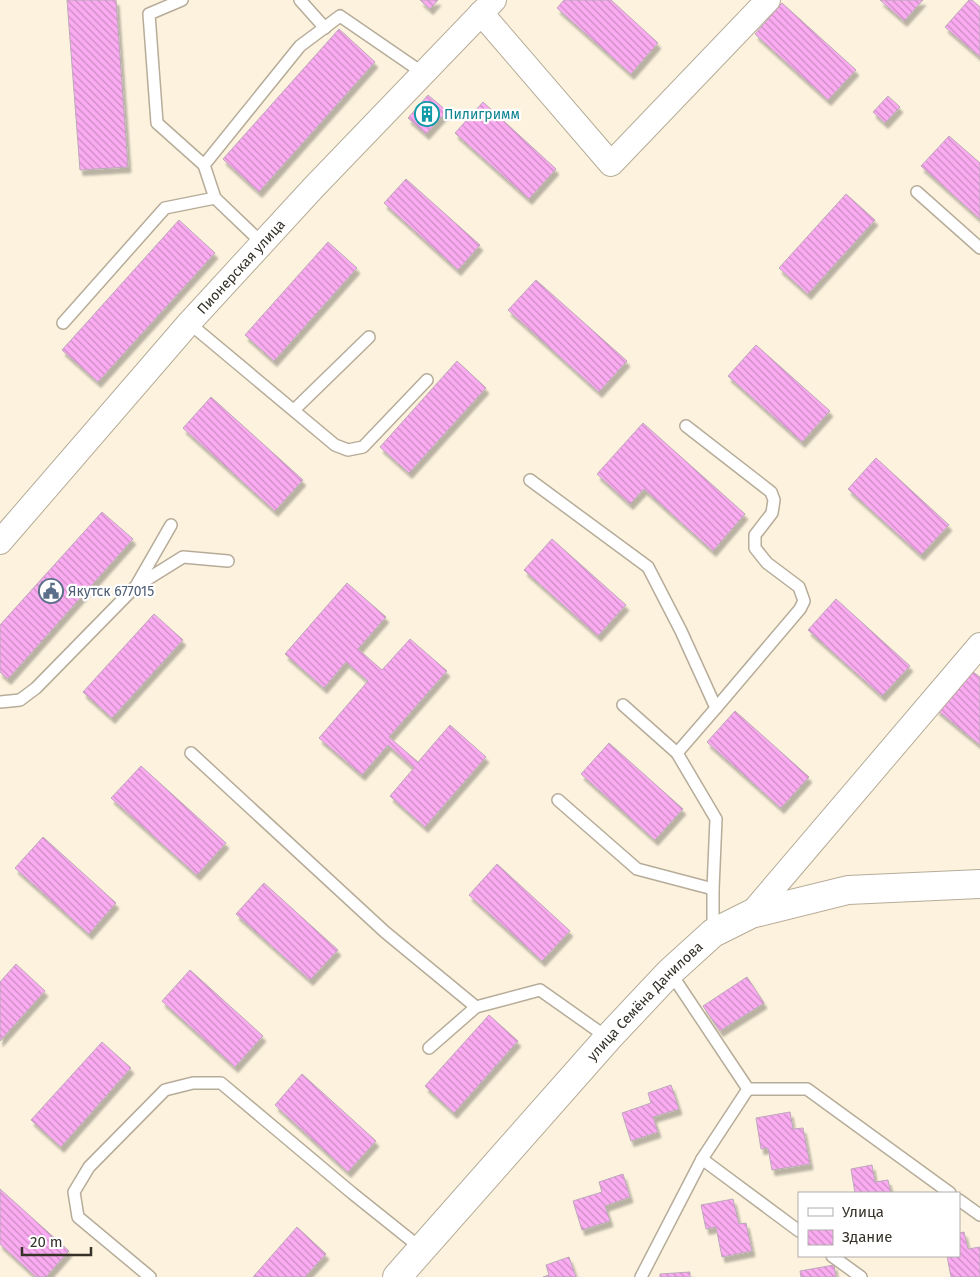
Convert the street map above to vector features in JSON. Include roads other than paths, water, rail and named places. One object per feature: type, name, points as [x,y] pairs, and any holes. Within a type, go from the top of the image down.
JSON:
[{"type":"street","points":[[488,6],[611,164],[768,0]]},
{"type":"street","name":"Пионерская улица","points":[[0,542],[189,323],[262,243],[488,6]]},
{"type":"street","points":[[751,914],[980,645]]},
{"type":"street","name":"улица Семёна Данилова","points":[[397,1277],[608,1038],[670,972],[713,933],[751,914],[848,890],[980,884]]},
{"type":"lane","points":[[182,0],[149,14],[157,123],[204,165],[215,198],[262,243]]},
{"type":"lane","points":[[300,0],[325,28]]},
{"type":"lane","points":[[204,165],[300,46],[340,16],[423,73]]},
{"type":"lane","points":[[917,192],[980,248]]},
{"type":"lane","points":[[63,322],[165,208],[215,198]]},
{"type":"lane","points":[[189,323],[335,445],[348,450],[363,448],[427,380]]},
{"type":"lane","points":[[294,410],[369,337]]},
{"type":"lane","points":[[677,753],[800,609],[804,601],[799,587],[767,563],[755,548],[755,535],[772,513],[774,500],[771,492],[686,426]]},
{"type":"lane","points":[[530,480],[648,567],[681,631],[716,708]]},
{"type":"lane","points":[[136,586],[171,526]]},
{"type":"lane","points":[[0,702],[20,700],[36,688],[136,586],[183,557],[228,561]]},
{"type":"lane","points":[[623,705],[677,753],[716,819],[713,933]]},
{"type":"lane","points":[[191,753],[385,932],[476,1007]]},
{"type":"lane","points":[[558,800],[637,869],[713,889]]},
{"type":"lane","points":[[670,972],[748,1089]]},
{"type":"lane","points":[[429,1048],[476,1007],[540,990],[608,1038]]},
{"type":"lane","points":[[150,1277],[78,1217],[74,1192],[89,1167],[165,1090],[192,1083],[221,1083],[352,1194],[422,1249]]},
{"type":"lane","points":[[641,1277],[702,1160],[748,1089]]},
{"type":"lane","points":[[748,1089],[807,1090],[949,1192]]},
{"type":"lane","points":[[702,1160],[798,1230]]},
{"type":"lane","points":[[960,1201],[980,1215]]},
{"type":"lane","points":[[833,1257],[861,1277]]},
{"type":"place","name":"Пилигримм","points":[[427,114]]},
{"type":"place","name":"Якутск 677015","points":[[51,591]]}]
